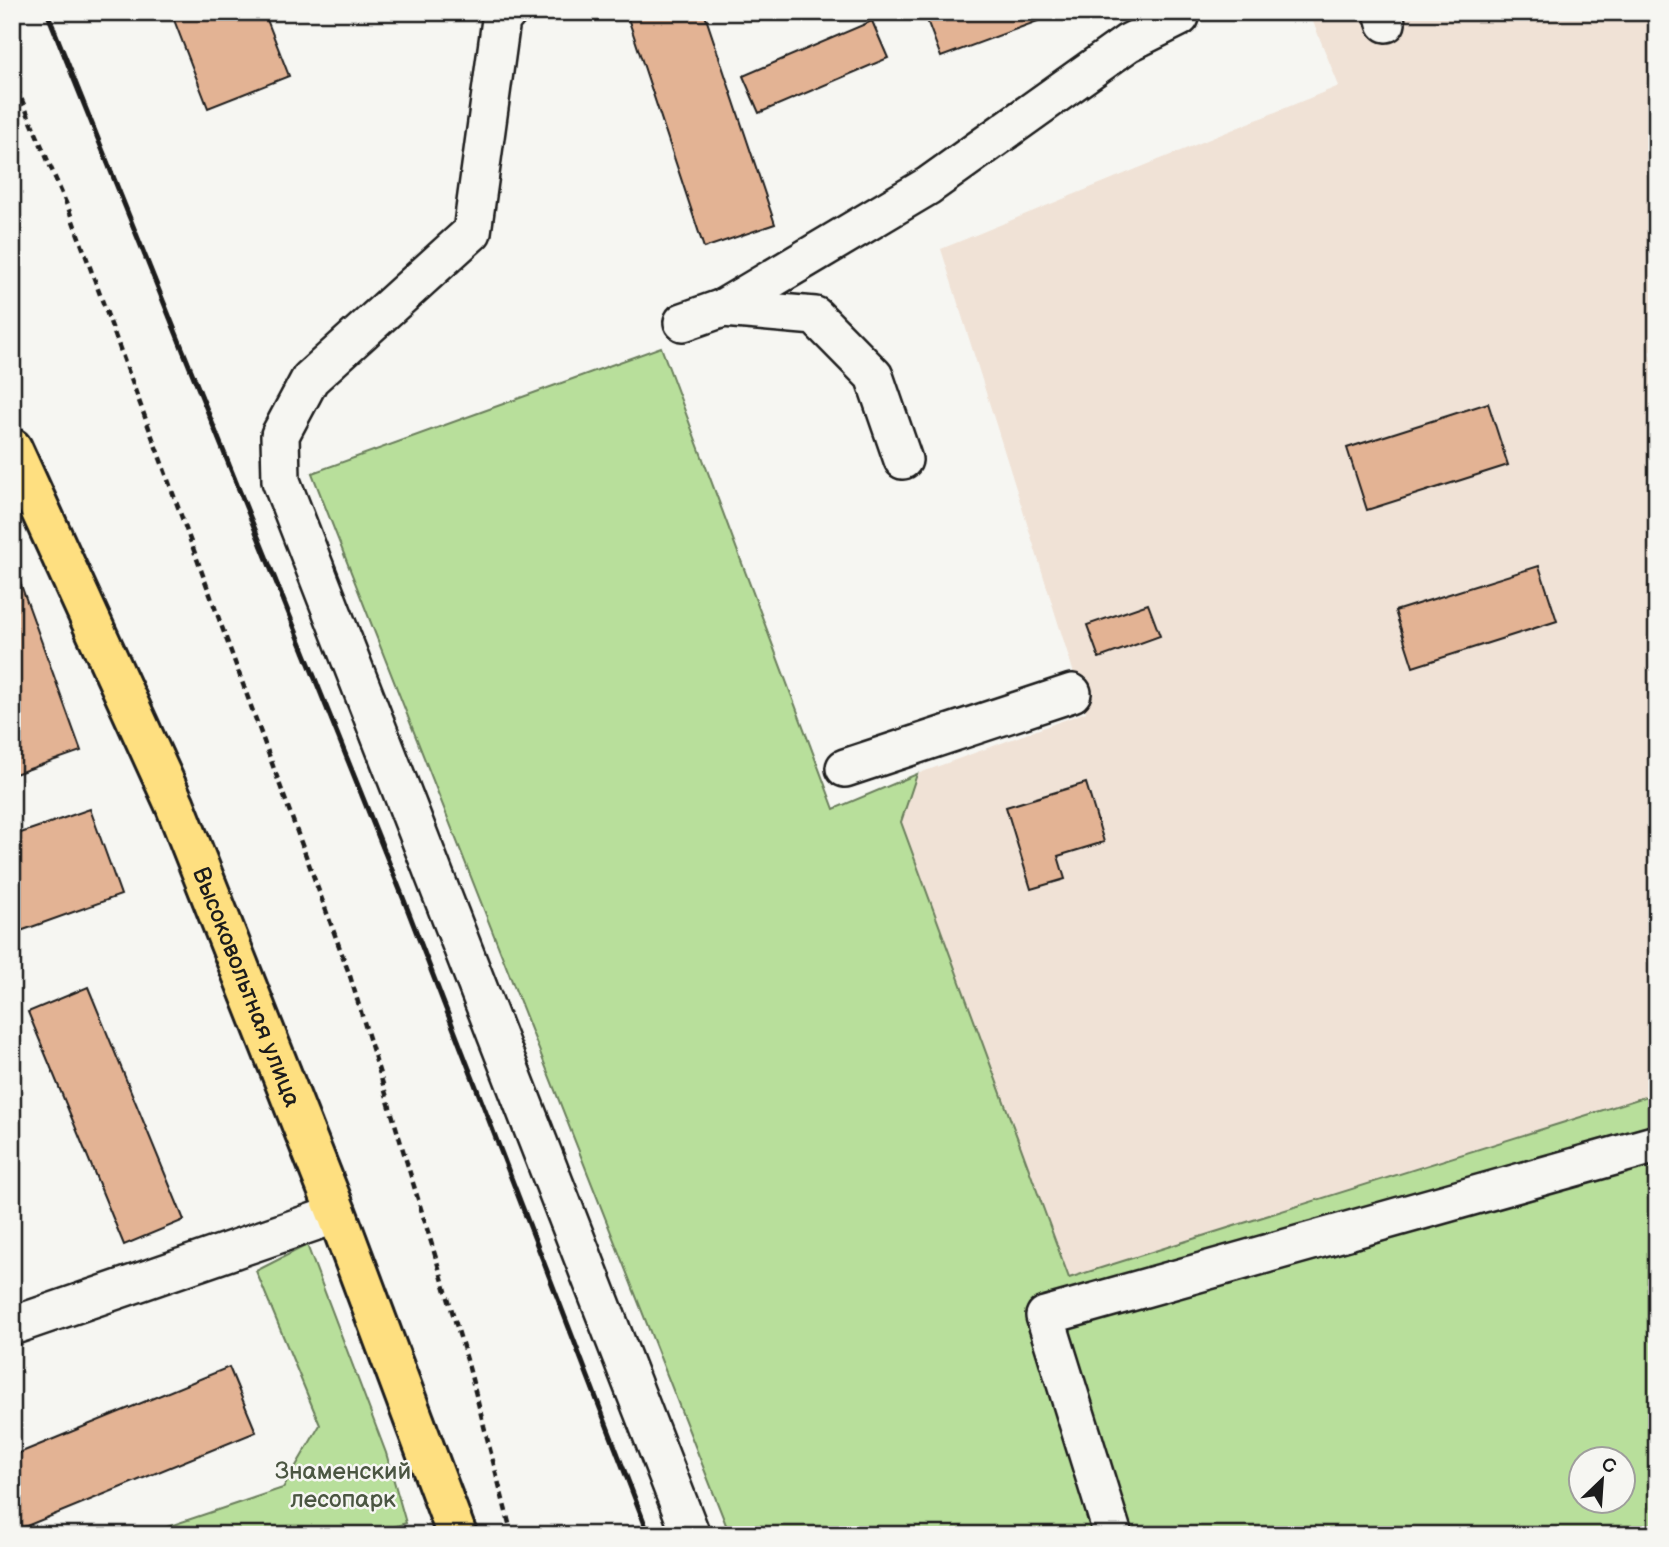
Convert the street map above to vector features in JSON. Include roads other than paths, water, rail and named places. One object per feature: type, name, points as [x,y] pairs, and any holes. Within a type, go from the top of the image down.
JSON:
[{"type":"main road","name":"Высоковольтная улица","points":[[16,464],[175,805],[337,1214],[457,1535]]},
{"type":"street","points":[[498,15],[472,232],[310,379],[280,435],[281,481],[691,1535]]},
{"type":"street","points":[[683,322],[723,308],[928,186],[1128,43],[1180,18]]},
{"type":"street","points":[[723,308],[815,316],[874,376],[903,460]]},
{"type":"street","points":[[845,768],[1072,693]]},
{"type":"street","points":[[1114,1535],[1045,1316],[1657,1144]]},
{"type":"street","points":[[12,1326],[337,1214]]},
{"type":"railway","points":[[47,12],[402,895],[649,1535]]},
{"type":"park label","name":"Знаменский лесопарк","points":[[343,1485]]}]
